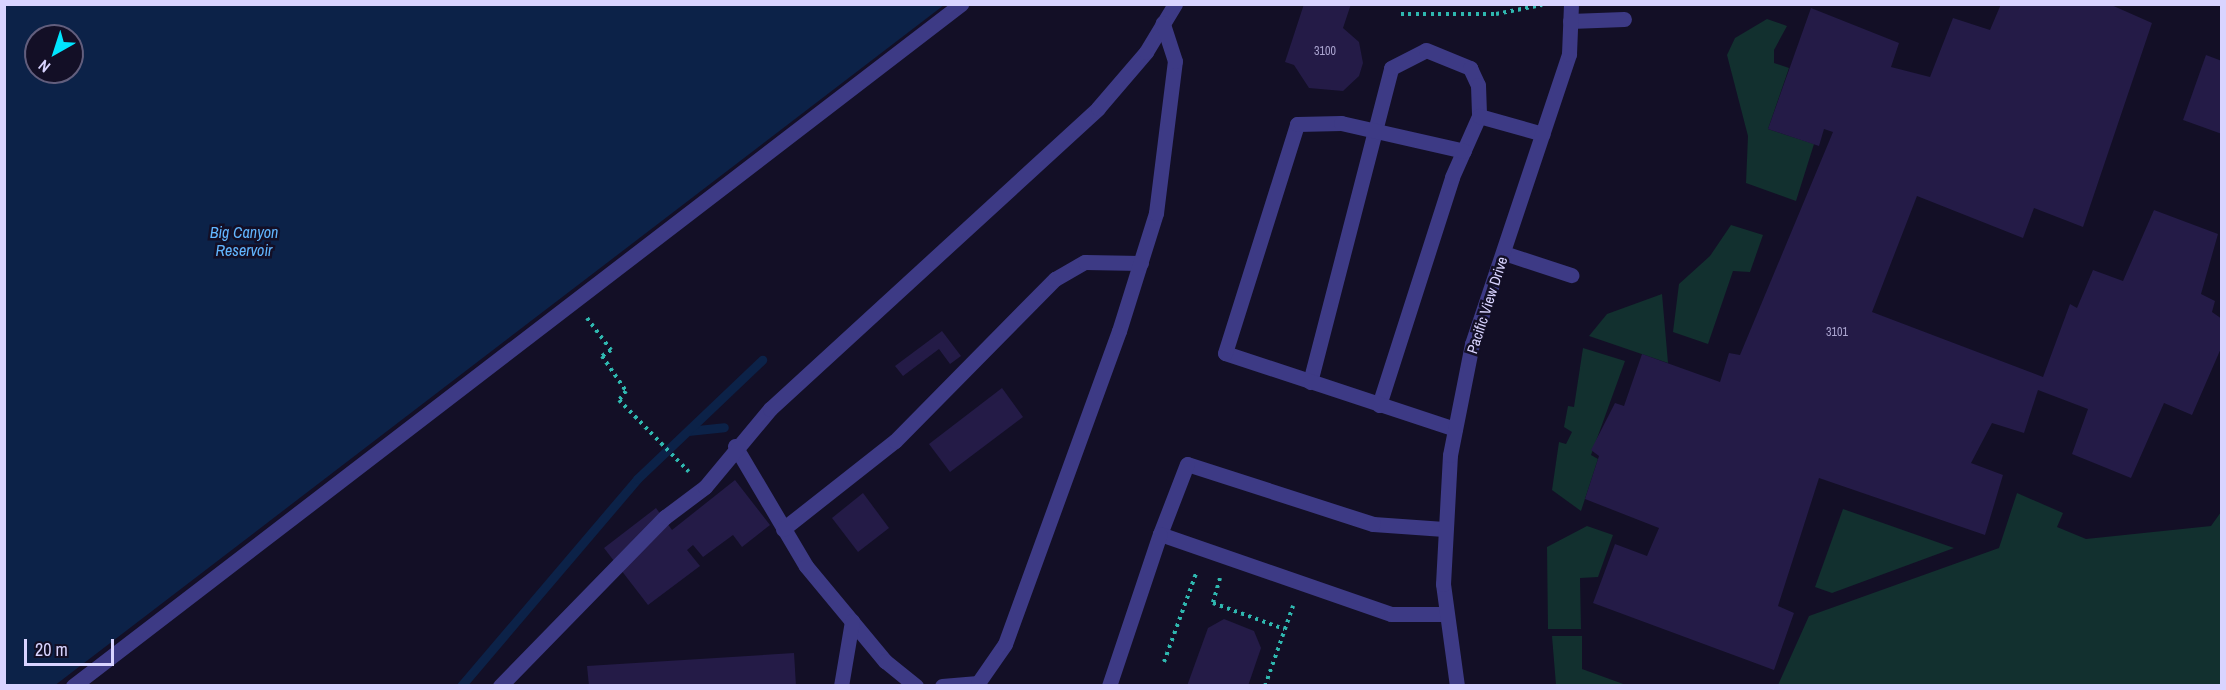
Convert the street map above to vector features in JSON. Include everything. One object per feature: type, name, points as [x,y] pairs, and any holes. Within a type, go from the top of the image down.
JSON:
[{"type":"street","points":[[73,686],[961,4]]},
{"type":"street","points":[[500,686],[665,517],[705,487],[735,447],[1098,108],[1175,4]]},
{"type":"street","name":"Pacific View Drive","points":[[1457,686],[1444,615],[1444,530],[1455,429],[1472,344],[1569,54],[1571,4]]},
{"type":"street","points":[[1570,21],[1624,19]]},
{"type":"street","points":[[942,686],[978,682],[1005,644],[1141,263],[1156,213],[1175,61],[1163,23]]},
{"type":"street","points":[[1310,382],[1379,131],[1391,68],[1426,50],[1470,68],[1478,85],[1479,116],[1464,151],[1379,405]]},
{"type":"street","points":[[1479,116],[1544,134]]},
{"type":"street","points":[[1455,429],[1225,353],[1297,124],[1341,123],[1464,151]]},
{"type":"street","points":[[1504,253],[1571,275]]},
{"type":"street","points":[[783,529],[895,441],[1055,279],[1085,262],[1141,263]]},
{"type":"street","points":[[735,447],[783,529],[852,621],[885,661],[916,686]]},
{"type":"street","points":[[1109,686],[1160,534],[1187,464],[1373,524],[1444,530]]},
{"type":"street","points":[[1160,534],[1391,614],[1444,615]]},
{"type":"street","points":[[841,686],[852,621]]},
{"type":"path","points":[[1401,14],[1496,14],[1542,5]]},
{"type":"path","points":[[585,316],[611,350],[602,356],[626,391],[617,397],[656,442],[676,460]]},
{"type":"path","points":[[1164,662],[1197,570],[1205,573]]},
{"type":"path","points":[[1213,575],[1220,578],[1213,603],[1284,629]]},
{"type":"path","points":[[1265,686],[1293,606]]},
{"type":"green space","points":[[1767,19],[1787,26],[1774,50],[1774,63],[1789,68],[1768,129],[1814,144],[1796,201],[1746,183],[1748,136],[1727,55],[1735,38]]},
{"type":"green space","points":[[1731,225],[1763,235],[1750,272],[1733,271],[1708,344],[1673,332],[1679,284],[1710,256]]},
{"type":"green space","points":[[1662,294],[1668,363],[1589,336],[1607,314]]},
{"type":"green space","points":[[1583,348],[1625,361],[1591,455],[1598,459],[1581,511],[1552,490],[1559,442],[1566,444],[1572,432],[1564,427],[1568,406],[1574,407]]},
{"type":"green space","points":[[2017,493],[2063,513],[2057,527],[2086,539],[2211,526],[2221,512],[2221,685],[1778,685],[1809,616],[1999,548]]},
{"type":"green space","points":[[1843,509],[1954,548],[1832,593],[1815,587]]},
{"type":"green space","points":[[1587,526],[1613,535],[1598,577],[1580,578],[1581,629],[1548,629],[1547,547]]},
{"type":"green space","points":[[1552,636],[1582,636],[1582,669],[1626,685],[1556,685]]},
{"type":"water","name":"Big Canyon Reservoir","points":[[5,4],[944,5],[54,686],[5,685]]},
{"type":"building","points":[[1304,4],[1351,4],[1343,28],[1359,42],[1363,63],[1359,76],[1343,91],[1309,88],[1294,65],[1285,62]]},
{"type":"building","points":[[2001,4],[2109,4],[2152,23],[2083,227],[2034,208],[2023,238],[1917,196],[1872,312],[2043,377],[2070,304],[2077,308],[2093,270],[2123,281],[2154,210],[2218,234],[2201,294],[2215,301],[2212,312],[2222,319],[2222,346],[2192,415],[2164,403],[2131,478],[2072,454],[2088,409],[2038,390],[2024,433],[1992,423],[1971,463],[2003,475],[1985,535],[1819,478],[1778,606],[1794,613],[1774,670],[1593,603],[1615,544],[1647,556],[1659,528],[1585,499],[1599,456],[1591,450],[1615,403],[1624,406],[1642,354],[1720,382],[1729,353],[1740,355],[1833,132],[1824,129],[1819,146],[1768,129],[1811,8],[1899,43],[1891,67],[1930,77],[1953,18],[1990,30]]},
{"type":"building","points":[[2206,55],[2222,61],[2222,134],[2183,120]]},
{"type":"building","points":[[942,331],[961,356],[950,364],[939,349],[903,376],[895,366]]},
{"type":"building","points":[[1002,388],[1023,417],[950,472],[929,444]]},
{"type":"building","points":[[735,480],[770,525],[742,547],[733,535],[703,557],[693,545],[687,550],[700,566],[648,605],[604,548],[656,508],[672,530]]},
{"type":"building","points":[[863,493],[889,528],[858,552],[832,518]]},
{"type":"building","points":[[1224,619],[1254,631],[1261,648],[1248,686],[1187,686],[1208,628]]},
{"type":"building","points":[[794,653],[796,686],[589,686],[587,666]]},
{"type":"waterway","points":[[461,686],[637,479],[762,360]]},
{"type":"waterway","points":[[688,431],[724,427]]}]
